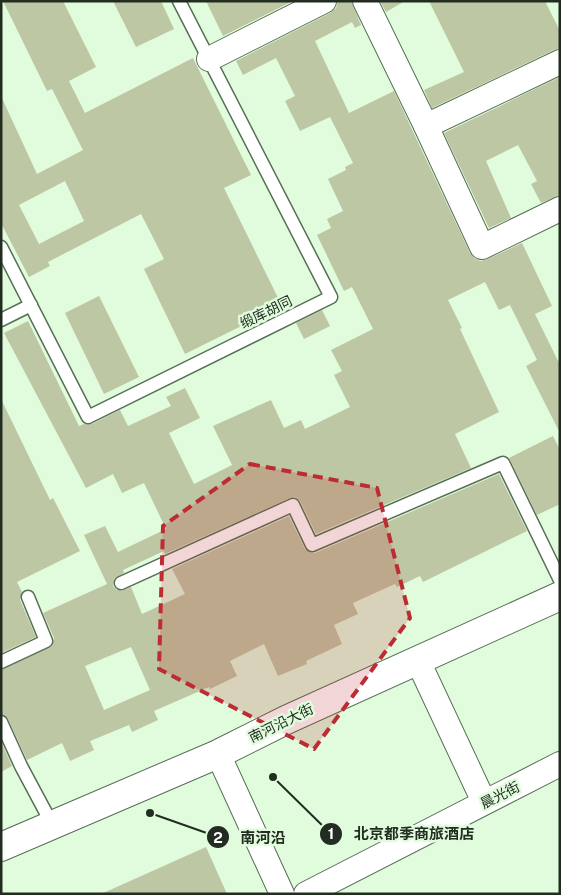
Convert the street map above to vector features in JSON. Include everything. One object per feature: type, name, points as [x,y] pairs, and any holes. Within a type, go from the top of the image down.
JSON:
[{"type":"main road","name":"南河沿大街","points":[[1,847],[218,754],[286,720],[560,596]]},
{"type":"street","points":[[209,59],[324,1]]},
{"type":"street","points":[[364,1],[426,126],[482,247],[560,209]]},
{"type":"street","points":[[426,126],[560,62]]},
{"type":"street","points":[[418,661],[484,802]]},
{"type":"street","points":[[218,754],[282,894]]},
{"type":"street","name":"晨光街","points":[[306,894],[560,764]]},
{"type":"lane","name":"缎库胡同","points":[[1,247],[88,417],[331,297],[179,1]]},
{"type":"lane","points":[[1,320],[31,305]]},
{"type":"lane","points":[[121,583],[293,504],[312,545],[503,463],[560,580]]},
{"type":"lane","points":[[1,662],[46,642],[28,598]]},
{"type":"lane","points":[[1,722],[21,766],[53,826]]},
{"type":"highlighted area","points":[[250,464],[377,488],[410,618],[314,749],[159,669],[163,526]]},
{"type":"building","points":[[3,1],[63,1],[96,67],[69,81],[85,113],[193,58],[251,175],[224,188],[282,306],[185,354],[144,269],[164,259],[141,214],[48,262],[50,266],[29,277],[1,223],[1,96],[37,174],[83,150],[52,89],[47,91]],"holes":[[[65,181],[84,221],[39,244],[19,205]]]},
{"type":"building","points":[[113,1],[161,1],[174,29],[136,47]]},
{"type":"building","points":[[206,1],[293,1],[223,36]]},
{"type":"building","points":[[338,1],[351,1],[361,25],[355,28],[352,22],[315,41],[349,113],[394,91],[474,258],[480,261],[488,259],[522,243],[552,306],[535,314],[560,365],[560,433],[526,366],[537,360],[510,305],[499,310],[485,282],[448,300],[499,412],[455,434],[471,468],[316,534],[300,501],[294,497],[290,498],[165,554],[164,551],[123,570],[124,573],[114,579],[113,586],[121,591],[131,587],[142,614],[185,594],[172,569],[289,516],[305,549],[315,553],[499,474],[527,531],[423,582],[420,576],[397,587],[395,584],[353,603],[358,614],[334,625],[342,644],[306,661],[307,664],[278,676],[264,644],[230,661],[237,676],[154,711],[158,720],[132,732],[129,725],[90,741],[94,750],[70,761],[62,743],[27,760],[8,719],[1,714],[1,670],[52,646],[54,638],[43,613],[107,584],[84,535],[105,526],[118,552],[166,529],[144,483],[122,493],[113,474],[86,488],[4,333],[28,321],[79,426],[92,424],[120,410],[128,426],[171,406],[166,397],[185,388],[200,418],[169,433],[194,484],[232,465],[213,426],[271,400],[284,428],[301,420],[305,429],[350,407],[334,375],[342,371],[331,350],[373,329],[352,287],[344,291],[317,235],[331,228],[327,219],[343,211],[328,179],[346,170],[345,167],[353,163],[330,117],[300,131],[285,101],[295,96],[276,58],[243,75],[236,61],[330,13],[336,8]],"holes":[[[131,647],[150,690],[104,710],[85,666]]]},
{"type":"building","points":[[380,1],[405,1],[386,12]]},
{"type":"building","points":[[429,1],[545,1],[560,31],[560,48],[432,108],[424,90],[464,72]]},
{"type":"building","points":[[560,77],[560,195],[541,203],[531,184],[537,181],[518,145],[486,161],[511,218],[489,228],[444,133]]},
{"type":"building","points":[[99,296],[139,377],[104,394],[65,313]]},
{"type":"building","points":[[322,310],[330,326],[304,339],[296,323]]},
{"type":"building","points":[[1,399],[50,500],[53,498],[80,551],[17,582],[22,592],[20,600],[36,637],[1,653]]},
{"type":"building","points":[[553,436],[560,450],[560,504],[537,515],[509,458]]},
{"type":"building","points":[[1,742],[12,766],[1,772]]},
{"type":"building","points":[[206,847],[227,894],[101,894]]},
{"type":"place","name":"北京都季商旅酒店","points":[[273,777]]},
{"type":"place","name":"南河沿","points":[[150,813]]}]
